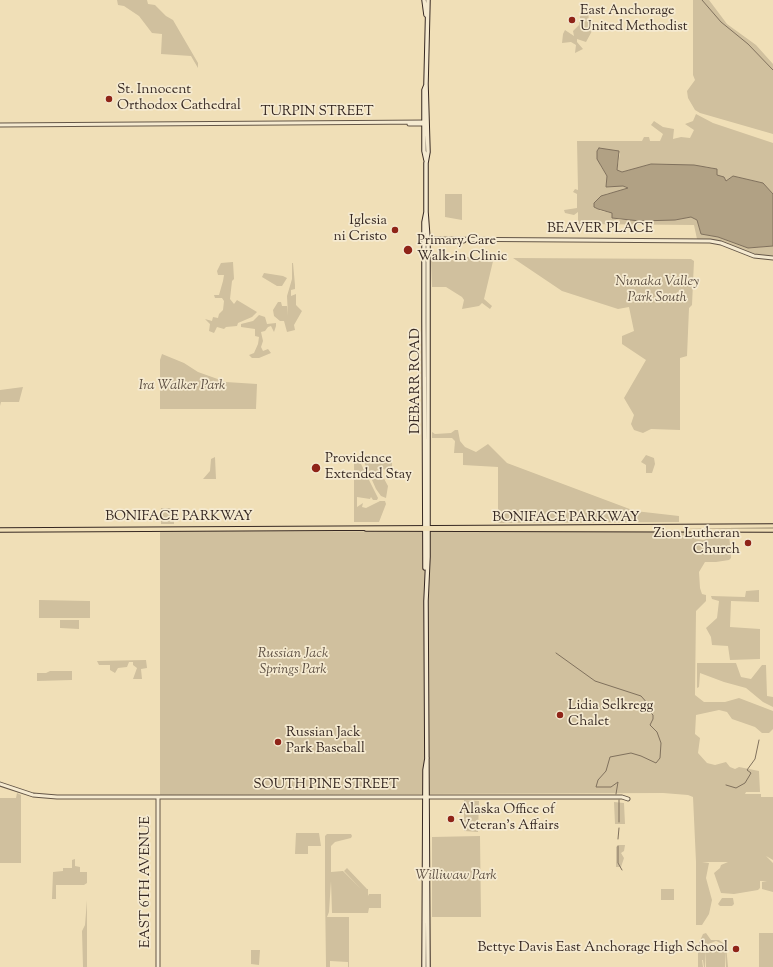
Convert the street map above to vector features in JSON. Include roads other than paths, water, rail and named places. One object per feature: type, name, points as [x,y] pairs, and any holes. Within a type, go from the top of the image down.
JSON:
[{"type":"main road","name":"DEBARR ROAD","points":[[424,0],[426,20],[425,123],[428,452],[426,528]]},
{"type":"main road","name":"DEBARR ROAD","points":[[426,20],[428,0]]},
{"type":"main road","name":"DEBARR ROAD","points":[[426,241],[424,427],[427,756],[425,766],[427,797],[428,967]]},
{"type":"main road","points":[[424,427],[426,432],[426,448],[428,452]]},
{"type":"main road","name":"BONIFACE PARKWAY","points":[[0,530],[773,526]]},
{"type":"main road","name":"BONIFACE PARKWAY","points":[[426,528],[773,530]]},
{"type":"main road","name":"DEBARR ROAD","points":[[424,967],[427,797]]},
{"type":"street","name":"TURPIN STREET","points":[[0,125],[425,123]]},
{"type":"street","name":"BEAVER PLACE","points":[[426,241],[710,241],[754,256],[773,258]]},
{"type":"street","name":"SOUTH PINE STREET","points":[[0,784],[23,792],[42,796],[622,797],[628,799]]},
{"type":"street","name":"EAST 6TH AVENUE","points":[[158,797],[158,967]]},
{"type":"waterway","points":[[702,0],[721,22],[748,44],[773,70]]},
{"type":"waterway","points":[[556,653],[595,681],[641,696],[649,705],[648,710],[653,715],[650,725],[657,732],[661,743],[660,758],[656,763],[631,753],[610,757],[606,771],[598,780],[596,787],[611,787],[618,782],[616,794]]},
{"type":"waterway","points":[[726,785],[736,788],[745,783],[751,773],[747,770],[755,759],[759,740]]},
{"type":"waterway","points":[[619,800],[619,822]]},
{"type":"waterway","points":[[618,839],[619,828]]},
{"type":"waterway","points":[[618,846],[618,863],[622,870]]},
{"type":"place","name":"East Anchorage United Methodist","points":[[572,20]]},
{"type":"place","name":"St. Innocent Orthodox Cathedral","points":[[109,99]]},
{"type":"place","name":"Iglesia ni Cristo","points":[[395,230]]},
{"type":"place","name":"Primary Care Walk-in Clinic","points":[[408,250]]},
{"type":"place","name":"Providence Extended Stay","points":[[316,468]]},
{"type":"place","name":"Zion Lutheran Church","points":[[748,543]]},
{"type":"place","name":"Lidia Selkregg Chalet","points":[[560,715]]},
{"type":"place","name":"Russian Jack Park Baseball","points":[[278,742]]},
{"type":"place","name":"Alaska Office of Veteran's Affairs","points":[[451,819]]},
{"type":"place","name":"Bettye Davis East Anchorage High School","points":[[736,949]]},
{"type":"park label","name":"Nunaka Valley Park South","points":[[657,292]]},
{"type":"park label","name":"Ira Walker Park","points":[[182,387]]},
{"type":"park label","name":"Russian Jack Springs Park","points":[[293,664]]},
{"type":"park label","name":"Williwaw Park","points":[[456,877]]}]
